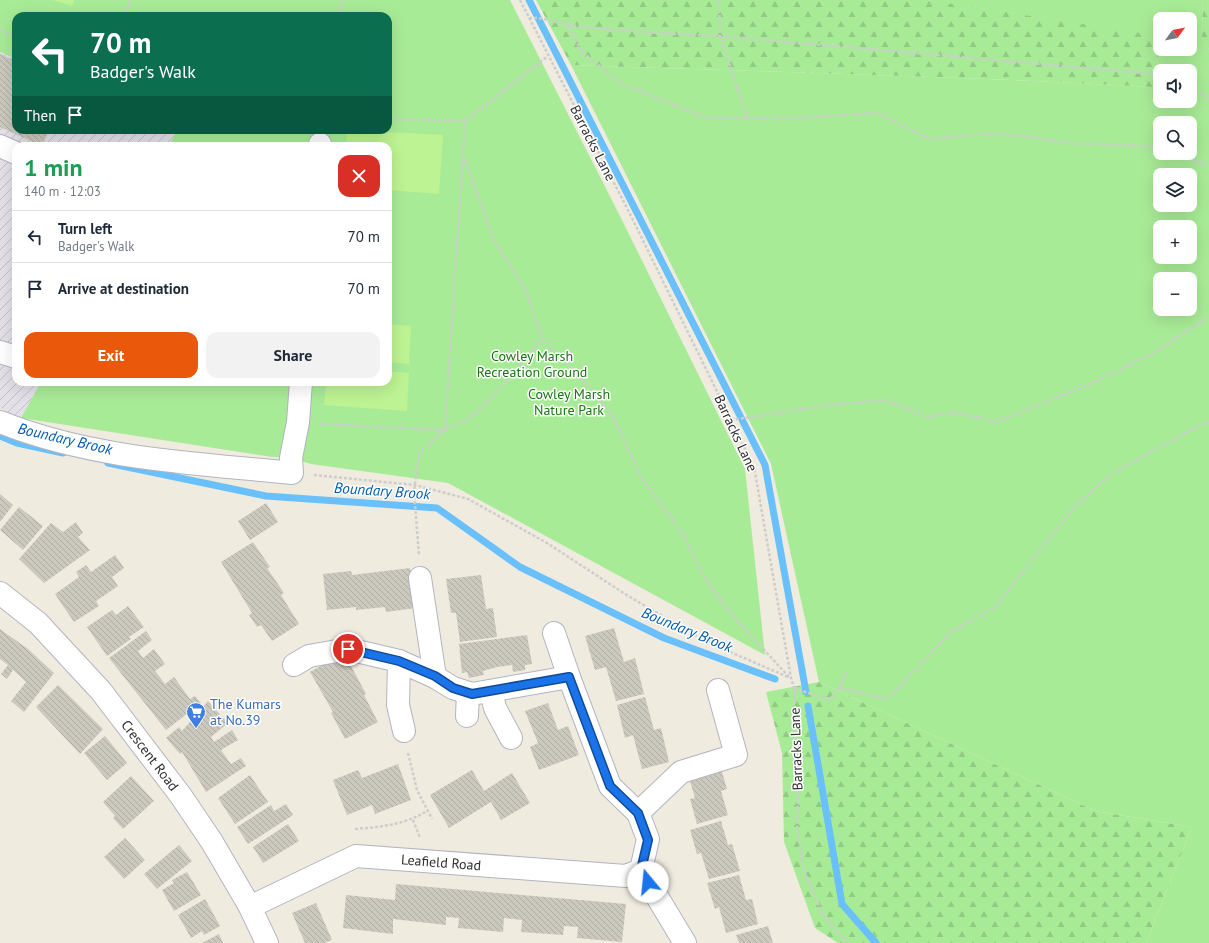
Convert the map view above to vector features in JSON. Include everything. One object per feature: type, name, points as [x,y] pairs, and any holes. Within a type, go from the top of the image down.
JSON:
[{"type":"street","points":[[0,146],[12,151]]},
{"type":"street","points":[[0,352],[12,356]]},
{"type":"street","points":[[0,422],[21,431],[82,448],[156,459],[292,473],[291,458],[298,422],[301,386]]},
{"type":"street","points":[[420,578],[435,676]]},
{"type":"street","name":"Crescent Road","points":[[0,593],[38,623],[101,691],[181,796],[212,842],[250,907],[267,943]]},
{"type":"street","points":[[554,633],[610,786],[638,813],[648,840],[641,870],[685,943]]},
{"type":"street","points":[[294,664],[309,656],[348,649],[399,661],[435,676],[453,688],[468,693],[491,691],[569,677]]},
{"type":"street","points":[[399,661],[398,705],[404,731]]},
{"type":"street","points":[[638,813],[681,772],[736,755],[718,690]]},
{"type":"street","points":[[491,691],[495,708],[511,738]]},
{"type":"street","points":[[467,716],[468,693]]},
{"type":"street","name":"Leafield Road","points":[[250,907],[356,856],[626,876],[641,870]]},
{"type":"path","points":[[126,12],[131,0]]},
{"type":"path","points":[[339,12],[343,0]]},
{"type":"path","name":"Barracks Lane","points":[[520,0],[630,214],[732,419],[754,467],[794,688],[798,787],[797,828],[804,871],[823,915],[848,942]]},
{"type":"path","points":[[718,0],[720,36],[748,119]]},
{"type":"path","points":[[528,18],[542,18],[568,25],[653,34],[720,36],[1153,74]]},
{"type":"path","points":[[568,25],[582,52],[622,84],[707,118],[748,119],[877,113],[930,139],[983,134],[1026,136],[1066,143],[1145,146],[1153,149]]},
{"type":"path","points":[[0,30],[12,35]]},
{"type":"path","points":[[392,119],[465,121],[548,56]]},
{"type":"path","points":[[1197,92],[1209,98]]},
{"type":"path","points":[[445,430],[465,121]]},
{"type":"path","points":[[463,155],[494,240],[526,291],[542,338],[594,392],[614,418],[640,476],[685,537],[699,568],[715,593],[741,624],[791,678]]},
{"type":"path","points":[[1191,160],[1209,165]]},
{"type":"path","points":[[732,419],[829,405],[885,400],[927,417],[954,412],[996,422],[1092,383],[1152,354],[1209,317]]},
{"type":"path","points":[[420,578],[418,523],[414,491],[419,453],[445,430],[470,418],[480,409],[494,395],[542,338]]},
{"type":"path","points":[[298,422],[445,430]]},
{"type":"path","points":[[840,688],[887,699],[952,631],[994,608],[1074,508],[1111,474],[1187,432],[1209,422]]},
{"type":"path","points":[[292,473],[415,485],[468,499],[547,543],[625,594],[705,641],[791,678]]},
{"type":"path","points":[[794,688],[828,700],[840,688],[846,672]]},
{"type":"path","points":[[404,731],[411,769],[417,790],[432,819]]},
{"type":"path","points":[[354,829],[385,827],[413,820],[427,811]]},
{"type":"path","points":[[413,820],[421,841]]},
{"type":"shaded area","points":[[0,52],[12,57],[12,134],[175,134],[171,142],[12,142],[12,386],[39,386],[21,418],[0,408]]},
{"type":"green space","name":"Cowley Marsh Recreation Ground","points":[[0,0],[510,0],[621,218],[745,469],[765,655],[448,483],[311,464],[291,458],[272,457],[21,418],[39,386],[392,386],[392,142],[171,142],[175,134],[392,134],[392,12],[12,12],[12,57],[0,52]]},
{"type":"green space","points":[[53,0],[74,0],[72,6]]},
{"type":"green space","points":[[536,0],[928,0],[1153,35],[1153,56],[1158,56],[1157,64],[1153,64],[1153,87],[936,77],[571,65]]},
{"type":"green space","points":[[926,0],[1203,0],[1202,44],[1209,49],[1209,943],[1146,943],[1192,827],[1095,811],[819,682],[771,464],[571,65],[936,77],[1153,87],[1153,108],[1197,108],[1197,64],[1157,64],[1158,56],[1197,56],[1197,12],[1153,12],[1153,36]]},
{"type":"green space","points":[[1203,0],[1209,0],[1209,49],[1202,44]]},
{"type":"green space","points":[[392,132],[443,135],[439,194],[392,190],[392,142],[346,142],[347,134],[392,134]]},
{"type":"green space","points":[[392,324],[411,326],[409,364],[392,362]]},
{"type":"green space","points":[[392,371],[409,373],[407,411],[324,405],[326,386],[392,386]]},
{"type":"green space","points":[[819,682],[1095,811],[1192,827],[1146,943],[838,943],[815,928],[784,842],[782,753],[766,692]]},
{"type":"building","points":[[0,54],[12,59],[12,132],[0,127]]},
{"type":"building","points":[[15,134],[47,134],[44,142],[33,142]]},
{"type":"building","points":[[0,494],[13,505],[0,522]]},
{"type":"building","points":[[266,503],[278,522],[250,540],[238,521]]},
{"type":"building","points":[[19,507],[43,526],[23,550],[0,530]]},
{"type":"building","points":[[76,522],[83,533],[78,537],[90,550],[44,583],[19,559],[51,523],[63,532]]},
{"type":"building","points":[[253,542],[270,567],[267,568],[284,593],[281,595],[299,624],[272,641],[261,625],[257,627],[249,615],[252,613],[221,562]]},
{"type":"building","points":[[115,555],[124,568],[112,577],[118,586],[96,601],[99,606],[74,622],[55,594],[79,577],[76,572],[86,565],[91,572]]},
{"type":"building","points":[[410,568],[416,608],[386,612],[385,607],[356,610],[356,607],[327,610],[323,574],[351,571],[352,575]]},
{"type":"building","points":[[481,575],[486,609],[493,608],[497,637],[460,642],[456,613],[451,613],[446,579]]},
{"type":"building","points":[[128,606],[144,627],[129,637],[131,639],[107,656],[87,627],[112,610],[116,615]]},
{"type":"building","points":[[614,628],[624,662],[635,658],[644,694],[616,701],[606,667],[595,670],[585,636]]},
{"type":"building","points":[[0,629],[28,649],[54,673],[24,712],[11,701],[26,682],[13,670],[7,679],[1,674],[8,665],[0,659]]},
{"type":"building","points":[[146,631],[152,640],[138,651],[143,658],[154,649],[165,664],[155,671],[165,684],[174,677],[190,699],[195,696],[201,703],[166,730],[109,658]]},
{"type":"building","points":[[527,635],[532,664],[525,665],[525,670],[513,672],[512,665],[483,671],[484,675],[469,678],[467,672],[462,673],[459,644]]},
{"type":"building","points":[[344,653],[366,694],[364,695],[378,722],[345,739],[331,713],[333,712],[310,672]]},
{"type":"building","points":[[58,685],[103,729],[80,754],[36,707]]},
{"type":"building","points":[[645,697],[654,730],[661,728],[669,762],[642,769],[633,735],[625,738],[617,705]]},
{"type":"building","points":[[208,701],[228,723],[211,737],[214,742],[232,730],[238,740],[221,750],[231,764],[241,758],[246,766],[206,792],[182,752],[180,754],[166,738],[179,727],[182,731]]},
{"type":"building","points":[[548,703],[558,730],[568,726],[579,755],[539,770],[530,747],[538,743],[525,711]]},
{"type":"building","points":[[105,736],[127,763],[107,780],[84,753]]},
{"type":"building","points":[[719,762],[727,789],[721,791],[728,815],[697,824],[690,799],[695,798],[687,771]]},
{"type":"building","points":[[398,764],[411,800],[375,814],[372,805],[347,815],[333,780],[358,770],[362,778]]},
{"type":"building","points":[[472,770],[484,791],[512,773],[530,803],[501,820],[491,802],[449,828],[430,795]]},
{"type":"building","points":[[250,775],[268,802],[235,824],[218,798]]},
{"type":"building","points":[[131,776],[154,801],[123,829],[113,818],[115,816],[103,802]]},
{"type":"building","points":[[286,804],[293,815],[248,844],[237,827],[271,805],[274,811]]},
{"type":"building","points":[[721,821],[728,845],[732,844],[740,871],[709,879],[701,853],[697,854],[690,830]]},
{"type":"building","points":[[288,824],[299,841],[263,863],[253,847]]},
{"type":"building","points":[[125,838],[145,860],[124,879],[104,857]]},
{"type":"building","points":[[179,845],[192,861],[157,889],[144,874]]},
{"type":"building","points":[[187,872],[201,895],[174,911],[162,890],[174,883],[172,880]]},
{"type":"building","points":[[739,875],[746,900],[752,899],[758,924],[726,933],[719,907],[715,909],[707,883]]},
{"type":"building","points":[[396,884],[626,904],[622,942],[577,938],[578,927],[564,926],[563,935],[521,932],[522,920],[504,918],[503,932],[458,928],[459,918],[446,917],[446,925],[393,919],[393,934],[343,928],[346,895],[395,900]]},
{"type":"building","points":[[205,899],[220,926],[204,935],[202,931],[191,938],[178,915]]},
{"type":"building","points":[[316,903],[332,940],[324,943],[305,943],[292,913]]},
{"type":"building","points":[[768,926],[773,943],[739,943],[736,935]]},
{"type":"building","points":[[219,934],[223,943],[202,943]]},
{"type":"waterway","points":[[529,0],[765,465],[806,692]]},
{"type":"waterway","name":"Boundary Brook","points":[[0,436],[17,443],[63,453]]},
{"type":"waterway","name":"Boundary Brook","points":[[108,463],[266,496],[437,508],[520,567],[664,638],[775,679]]},
{"type":"waterway","name":"Boundary Brook","points":[[808,706],[842,904],[876,943]]},
{"type":"place","name":"The Kumars at No.39","points":[[196,729]]},
{"type":"route","points":[[348,649],[399,661],[435,676],[453,688],[472,694],[569,677],[610,786],[638,813],[648,840],[641,870],[648,882]]},
{"type":"park label","name":"Cowley Marsh Nature Park","points":[[569,402]]}]
